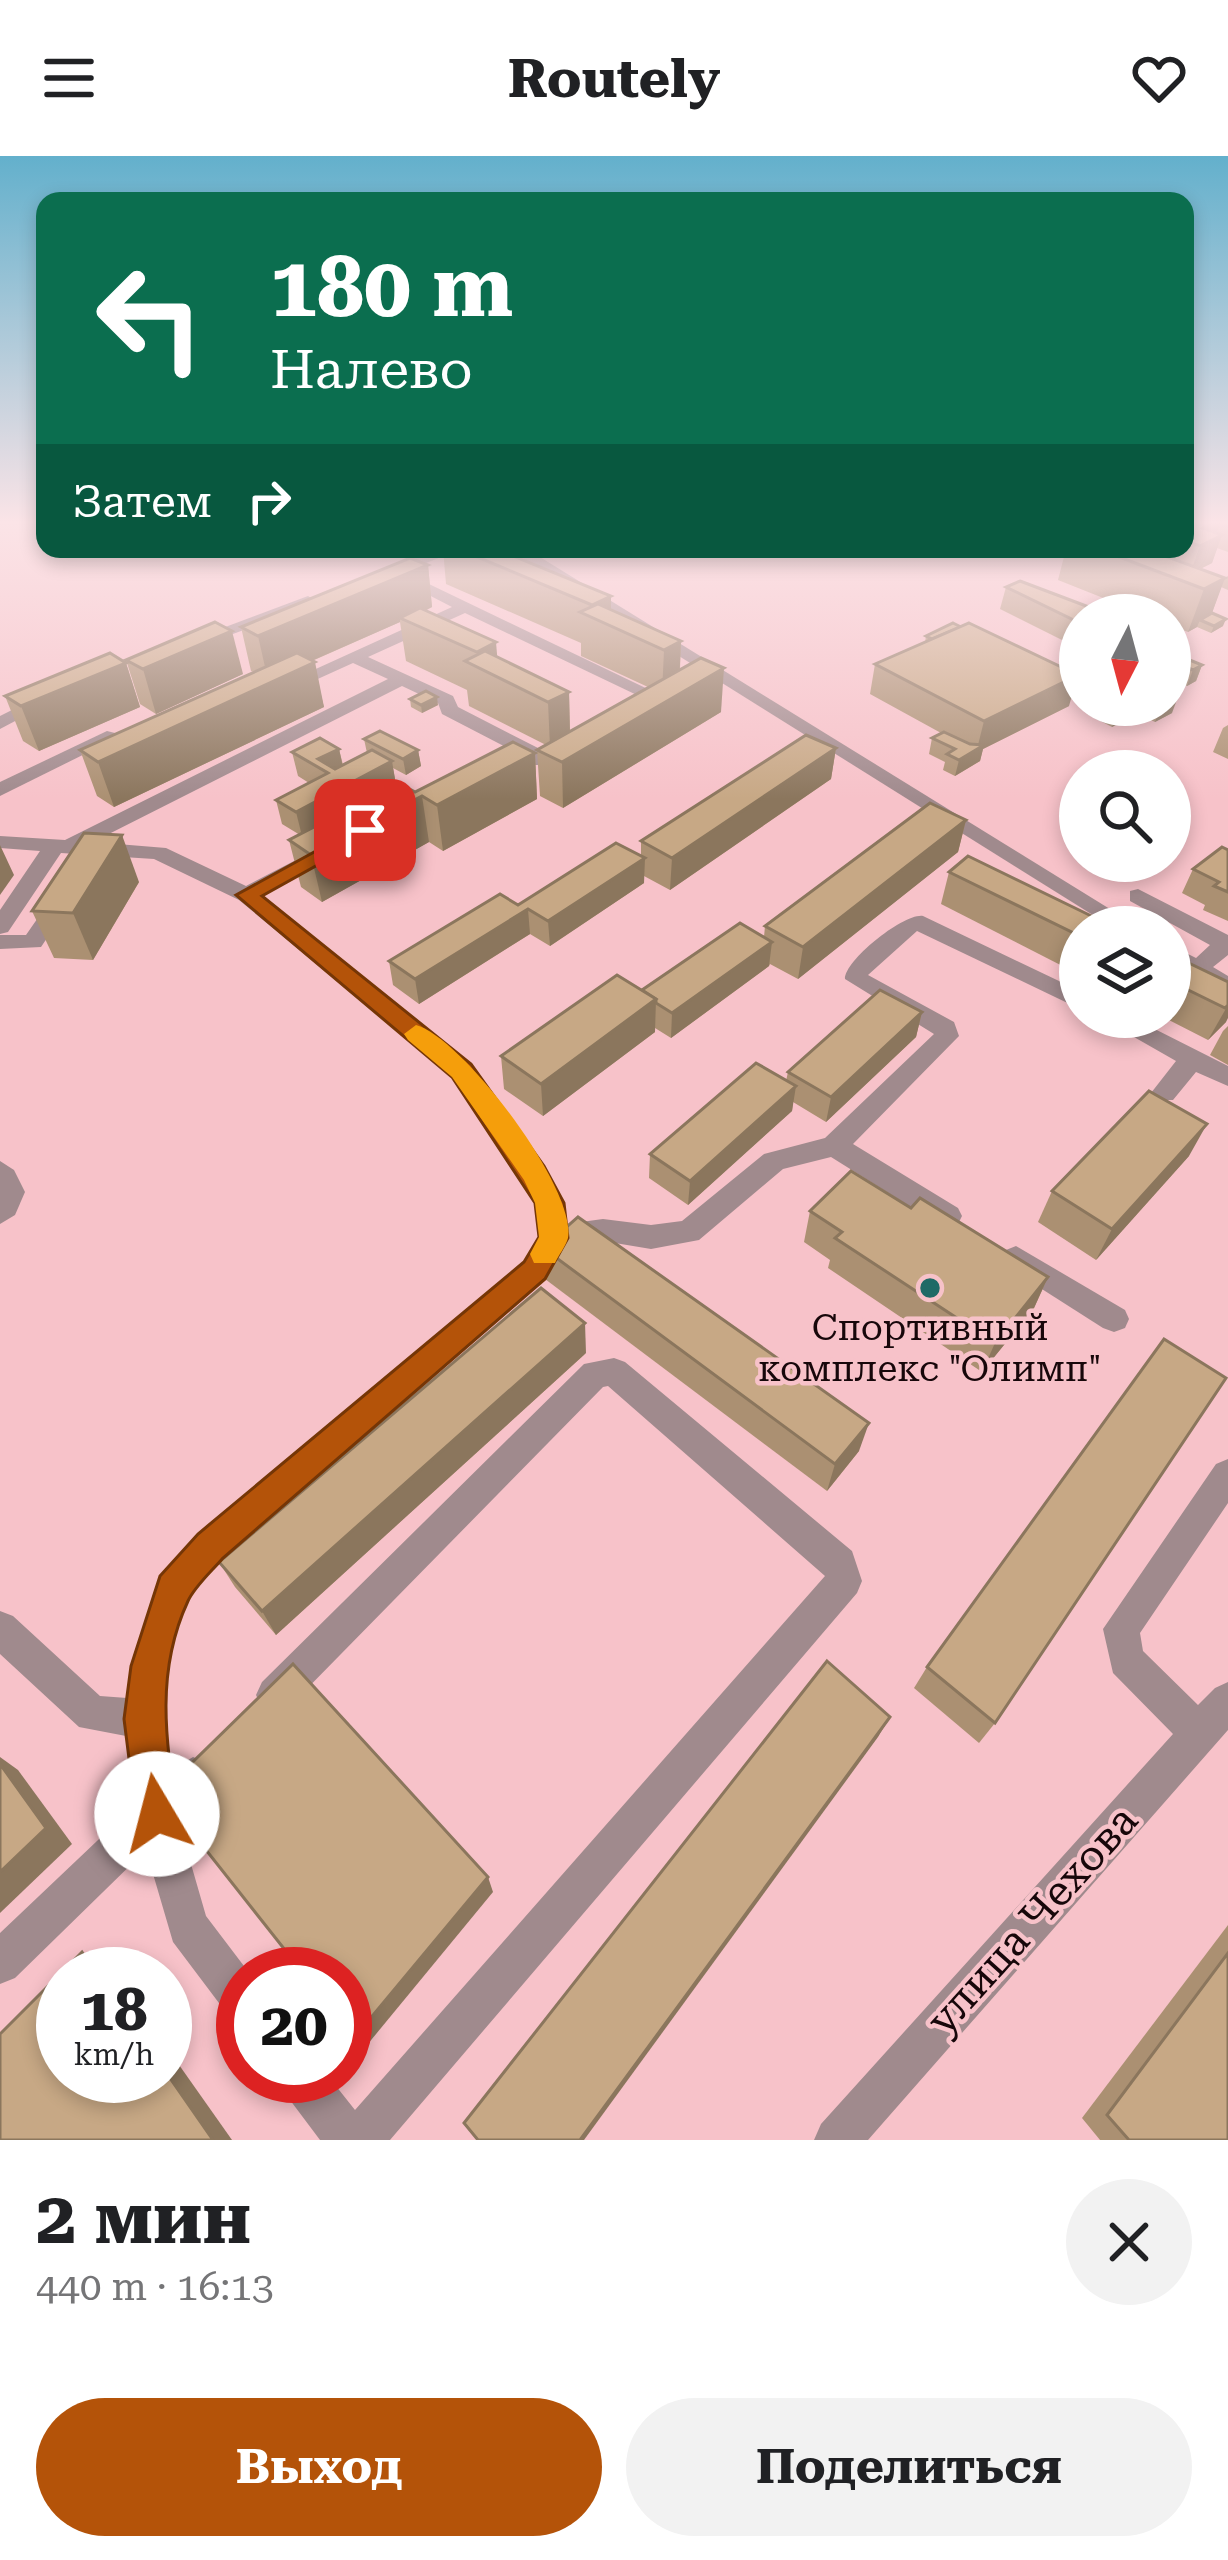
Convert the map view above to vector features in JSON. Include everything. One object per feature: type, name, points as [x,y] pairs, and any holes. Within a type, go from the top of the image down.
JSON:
[{"type":"street","points":[[181,648],[274,614]]},
{"type":"street","points":[[260,692],[290,686],[450,614]]},
{"type":"street","points":[[482,614],[688,695],[1088,906]]},
{"type":"street","points":[[592,614],[688,695]]},
{"type":"street","points":[[354,657],[447,700],[449,710],[534,756],[512,771]]},
{"type":"street","points":[[0,927],[75,858],[402,679]]},
{"type":"street","points":[[0,723],[56,696]]},
{"type":"street","points":[[0,790],[132,729]]},
{"type":"street","points":[[247,895],[346,841]]},
{"type":"street","points":[[0,842],[75,858],[176,857],[247,895],[461,1070],[550,1203],[554,1238],[535,1271],[211,1546],[173,1589],[150,1666],[143,1719],[157,1814],[188,1927],[216,1964]]},
{"type":"street","points":[[0,942],[25,944],[38,938],[75,858]]},
{"type":"street","points":[[1138,896],[1226,944],[1197,969]]},
{"type":"street","points":[[554,1238],[603,1230],[651,1238],[689,1232],[774,1161],[834,1146],[947,1036],[945,1028],[857,979],[856,970],[915,920],[1059,991]]},
{"type":"street","points":[[1191,965],[1228,986]]},
{"type":"street","points":[[1152,1038],[1228,1077]]},
{"type":"street","points":[[1164,1093],[1193,1059]]},
{"type":"street","points":[[834,1146],[1114,1318]]},
{"type":"street","points":[[0,1172],[11,1183],[12,1192],[0,1213]]},
{"type":"street","points":[[0,1963],[157,1814],[595,1375],[614,1372],[840,1563],[844,1581],[360,2140]]},
{"type":"street","points":[[1199,1733],[1126,1660],[1121,1629],[1228,1475]]},
{"type":"street","points":[[0,1629],[92,1714],[143,1719]]},
{"type":"street","name":"улица Чехова","points":[[837,2140],[1228,1701]]},
{"type":"street","points":[[321,2103],[349,2140]]},
{"type":"building","points":[[274,614],[312,614],[258,636],[241,627]]},
{"type":"building","points":[[432,614],[496,642],[477,652],[400,618]]},
{"type":"building","points":[[584,614],[620,614],[681,641],[664,650]]},
{"type":"building","points":[[1211,614],[1226,619],[1214,626],[1200,620]]},
{"type":"building","points":[[215,622],[232,631],[143,669],[126,660]]},
{"type":"building","points":[[953,623],[961,627],[932,639],[926,636]]},
{"type":"building","points":[[969,623],[1059,666],[1059,684],[984,721],[875,664]]},
{"type":"building","points":[[485,651],[569,692],[548,702],[465,661]]},
{"type":"building","points":[[110,653],[126,663],[21,706],[5,696]]},
{"type":"building","points":[[297,653],[315,662],[98,762],[80,750]]},
{"type":"building","points":[[701,658],[724,668],[562,762],[537,750]]},
{"type":"building","points":[[426,691],[437,697],[421,705],[410,699]]},
{"type":"building","points":[[380,731],[418,750],[403,759],[364,739]]},
{"type":"building","points":[[944,732],[984,745],[959,760],[947,754],[955,749],[932,738]]},
{"type":"building","points":[[806,735],[836,748],[672,858],[641,841]]},
{"type":"building","points":[[320,738],[339,749],[318,759],[335,769],[372,750],[392,761],[296,812],[276,800],[328,773],[292,752]]},
{"type":"building","points":[[513,742],[535,753],[437,805],[422,796],[311,855],[289,840],[399,783],[415,792]]},
{"type":"building","points":[[930,803],[966,820],[803,947],[765,926]]},
{"type":"building","points":[[84,833],[122,835],[73,913],[32,911]]},
{"type":"building","points":[[616,843],[645,858],[548,921],[528,909],[415,979],[389,961],[500,894],[518,905]]},
{"type":"building","points":[[1222,847],[1228,850],[1228,892],[1193,869]]},
{"type":"building","points":[[968,856],[1071,906],[1059,906],[1059,926],[949,872]]},
{"type":"building","points":[[740,923],[772,942],[672,1013],[642,990]]},
{"type":"building","points":[[1191,964],[1228,982],[1225,1008],[1191,991]]},
{"type":"building","points":[[617,975],[656,999],[541,1084],[501,1056]]},
{"type":"building","points":[[880,990],[922,1012],[831,1097],[788,1072]]},
{"type":"building","points":[[756,1063],[796,1086],[690,1181],[650,1154]]},
{"type":"building","points":[[1149,1091],[1207,1124],[1112,1229],[1052,1191]]},
{"type":"building","points":[[851,1171],[911,1208],[920,1198],[1048,1277],[995,1343],[835,1238],[842,1232],[810,1211]]},
{"type":"building","points":[[578,1217],[869,1423],[835,1464],[543,1248]]},
{"type":"building","points":[[541,1288],[585,1323],[262,1611],[219,1562]]},
{"type":"building","points":[[1164,1339],[1226,1378],[995,1723],[927,1667]]},
{"type":"building","points":[[827,1661],[890,1717],[580,2140],[478,2140],[464,2123]]},
{"type":"building","points":[[293,1664],[488,1877],[372,2016],[372,1947],[283,1947],[161,1793]]},
{"type":"building","points":[[0,1764],[46,1828],[0,1872]]},
{"type":"building","points":[[1228,1953],[1228,2140],[1129,2140],[1107,2115]]},
{"type":"building","points":[[36,1998],[36,2103],[187,2103],[213,2140],[0,2140],[0,2034]]},
{"type":"slow traffic","points":[[416,1034],[461,1070],[534,1174],[550,1203],[554,1238],[544,1254]]},
{"type":"place","name":"Спортивный комплекс \"Олимп\"","points":[[930,1288]]},
{"type":"route","points":[[157,1814],[143,1719],[150,1666],[173,1589],[211,1546],[535,1271],[554,1238],[550,1203],[534,1174],[461,1070],[247,895],[365,830]]}]
